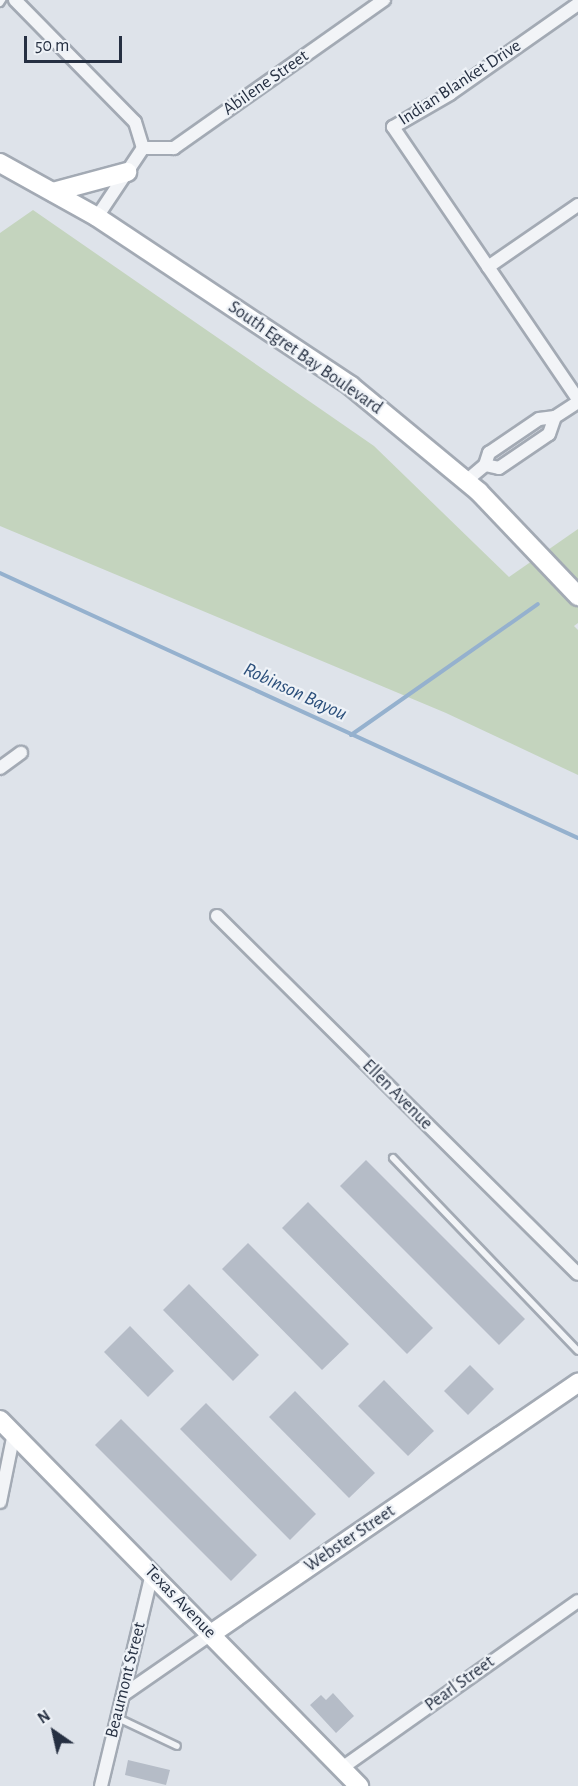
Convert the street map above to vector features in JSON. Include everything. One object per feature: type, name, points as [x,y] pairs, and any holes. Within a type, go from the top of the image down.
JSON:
[{"type":"street","points":[[15,0],[135,122],[143,148],[97,217]]},
{"type":"street","name":"Abilene Street","points":[[143,148],[174,148],[384,0]]},
{"type":"street","name":"Indian Blanket Drive","points":[[578,4],[450,94],[393,127],[578,400]]},
{"type":"street","name":"South Egret Bay Boulevard","points":[[0,162],[97,217],[351,386],[466,481],[578,596]]},
{"type":"street","points":[[53,192],[127,172]]},
{"type":"street","points":[[488,267],[578,206]]},
{"type":"street","points":[[466,481],[485,465],[489,453],[539,419],[555,417],[578,400]]},
{"type":"street","points":[[485,465],[499,468],[519,455],[549,434],[555,417]]},
{"type":"street","points":[[0,768],[21,753]]},
{"type":"street","name":"Ellen Avenue","points":[[217,916],[578,1274]]},
{"type":"street","name":"Webster Street","points":[[123,1695],[578,1383]]},
{"type":"street","name":"Texas Avenue","points":[[0,1420],[359,1786]]},
{"type":"street","points":[[0,1502],[14,1433]]},
{"type":"street","name":"Beaumont Street","points":[[101,1786],[152,1574]]},
{"type":"street","name":"Pearl Street","points":[[342,1768],[578,1601]]},
{"type":"lane","points":[[393,1158],[578,1352]]},
{"type":"lane","points":[[117,1718],[177,1746]]},
{"type":"green space","points":[[33,210],[374,446],[509,577],[578,529],[578,623],[574,626],[578,630],[578,775],[446,713],[0,526],[0,233]]},
{"type":"building","points":[[366,1160],[525,1319],[499,1345],[340,1186]]},
{"type":"building","points":[[308,1202],[433,1328],[407,1354],[282,1228]]},
{"type":"building","points":[[248,1243],[349,1344],[322,1370],[222,1269]]},
{"type":"building","points":[[189,1284],[259,1355],[233,1381],[163,1310]]},
{"type":"building","points":[[130,1326],[174,1371],[148,1397],[104,1352]]},
{"type":"building","points":[[470,1365],[494,1389],[468,1415],[444,1391]]},
{"type":"building","points":[[384,1380],[434,1431],[408,1456],[358,1406]]},
{"type":"building","points":[[295,1391],[375,1473],[349,1498],[269,1417]]},
{"type":"building","points":[[206,1403],[316,1514],[290,1540],[180,1429]]},
{"type":"building","points":[[121,1419],[257,1555],[231,1581],[95,1445]]},
{"type":"building","points":[[333,1693],[354,1716],[336,1733],[310,1705],[321,1695],[326,1700]]},
{"type":"building","points":[[128,1760],[170,1770],[166,1785],[125,1775]]},
{"type":"waterway","name":"Robinson Bayou","points":[[0,573],[578,838]]},
{"type":"waterway","points":[[351,735],[538,604]]}]
